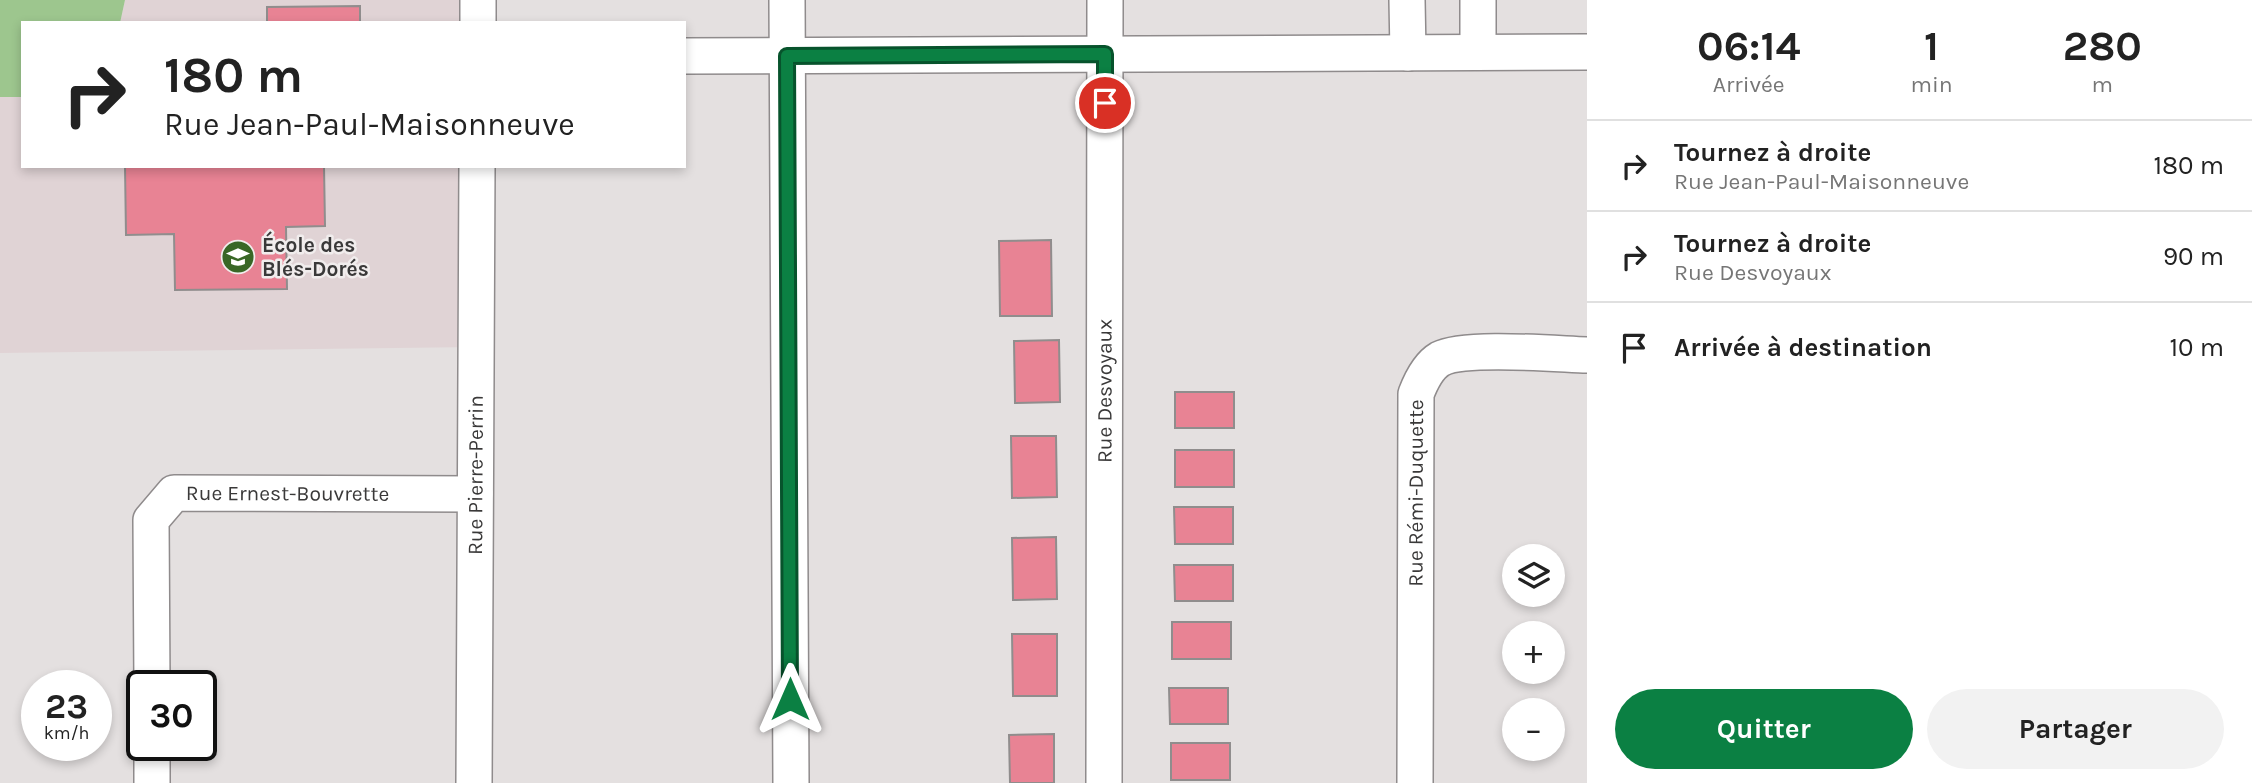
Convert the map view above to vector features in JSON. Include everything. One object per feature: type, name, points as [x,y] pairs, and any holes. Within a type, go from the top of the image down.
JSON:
[{"type":"street","points":[[478,0],[478,21]]},
{"type":"street","points":[[787,0],[790,783]]},
{"type":"street","name":"Rue Desvoyaux","points":[[1104,783],[1105,0]]},
{"type":"street","points":[[1407,0],[1408,53]]},
{"type":"street","points":[[1478,0],[1478,52]]},
{"type":"street","points":[[686,57],[1587,52]]},
{"type":"street","name":"Rue Pierre-Perrin","points":[[474,783],[477,168]]},
{"type":"street","name":"Rue Rémi-Duquette","points":[[1415,783],[1416,394],[1423,376],[1441,359],[1471,352],[1587,355]]},
{"type":"street","name":"Rue Ernest-Bouvrette","points":[[152,670],[151,520],[174,493],[475,494]]},
{"type":"street","points":[[152,761],[152,783]]},
{"type":"shaded area","points":[[125,0],[479,0],[478,21],[120,21]]},
{"type":"shaded area","name":"École des Blés-Dorés","points":[[0,97],[21,97],[21,168],[477,168],[476,347],[0,353]]},
{"type":"green space","points":[[0,0],[125,0],[120,21],[21,21],[21,97],[0,97]]},
{"type":"building","points":[[360,6],[360,21],[267,21],[267,7]]},
{"type":"building","points":[[125,168],[324,168],[325,226],[286,227],[287,289],[175,290],[174,234],[126,235]]},
{"type":"building","points":[[1051,240],[1052,316],[1000,316],[999,241]]},
{"type":"building","points":[[1059,340],[1060,402],[1015,403],[1014,341]]},
{"type":"building","points":[[1175,392],[1234,392],[1234,428],[1175,428]]},
{"type":"building","points":[[1011,436],[1056,436],[1057,497],[1012,498]]},
{"type":"building","points":[[1175,450],[1234,450],[1234,487],[1175,487]]},
{"type":"building","points":[[1174,507],[1233,507],[1233,544],[1175,544]]},
{"type":"building","points":[[1056,537],[1057,599],[1013,600],[1012,538]]},
{"type":"building","points":[[1174,565],[1233,565],[1233,601],[1175,601]]},
{"type":"building","points":[[1172,622],[1231,622],[1231,659],[1172,659]]},
{"type":"building","points":[[1012,634],[1057,634],[1057,696],[1013,696]]},
{"type":"building","points":[[1169,688],[1228,688],[1228,724],[1170,724]]},
{"type":"building","points":[[1054,734],[1054,783],[1010,783],[1009,735]]},
{"type":"building","points":[[1171,743],[1230,743],[1230,780],[1171,780]]},
{"type":"place","name":"École des Blés-Dorés","points":[[238,257]]},
{"type":"route","points":[[790,699],[787,56],[1105,54],[1105,103]]}]
